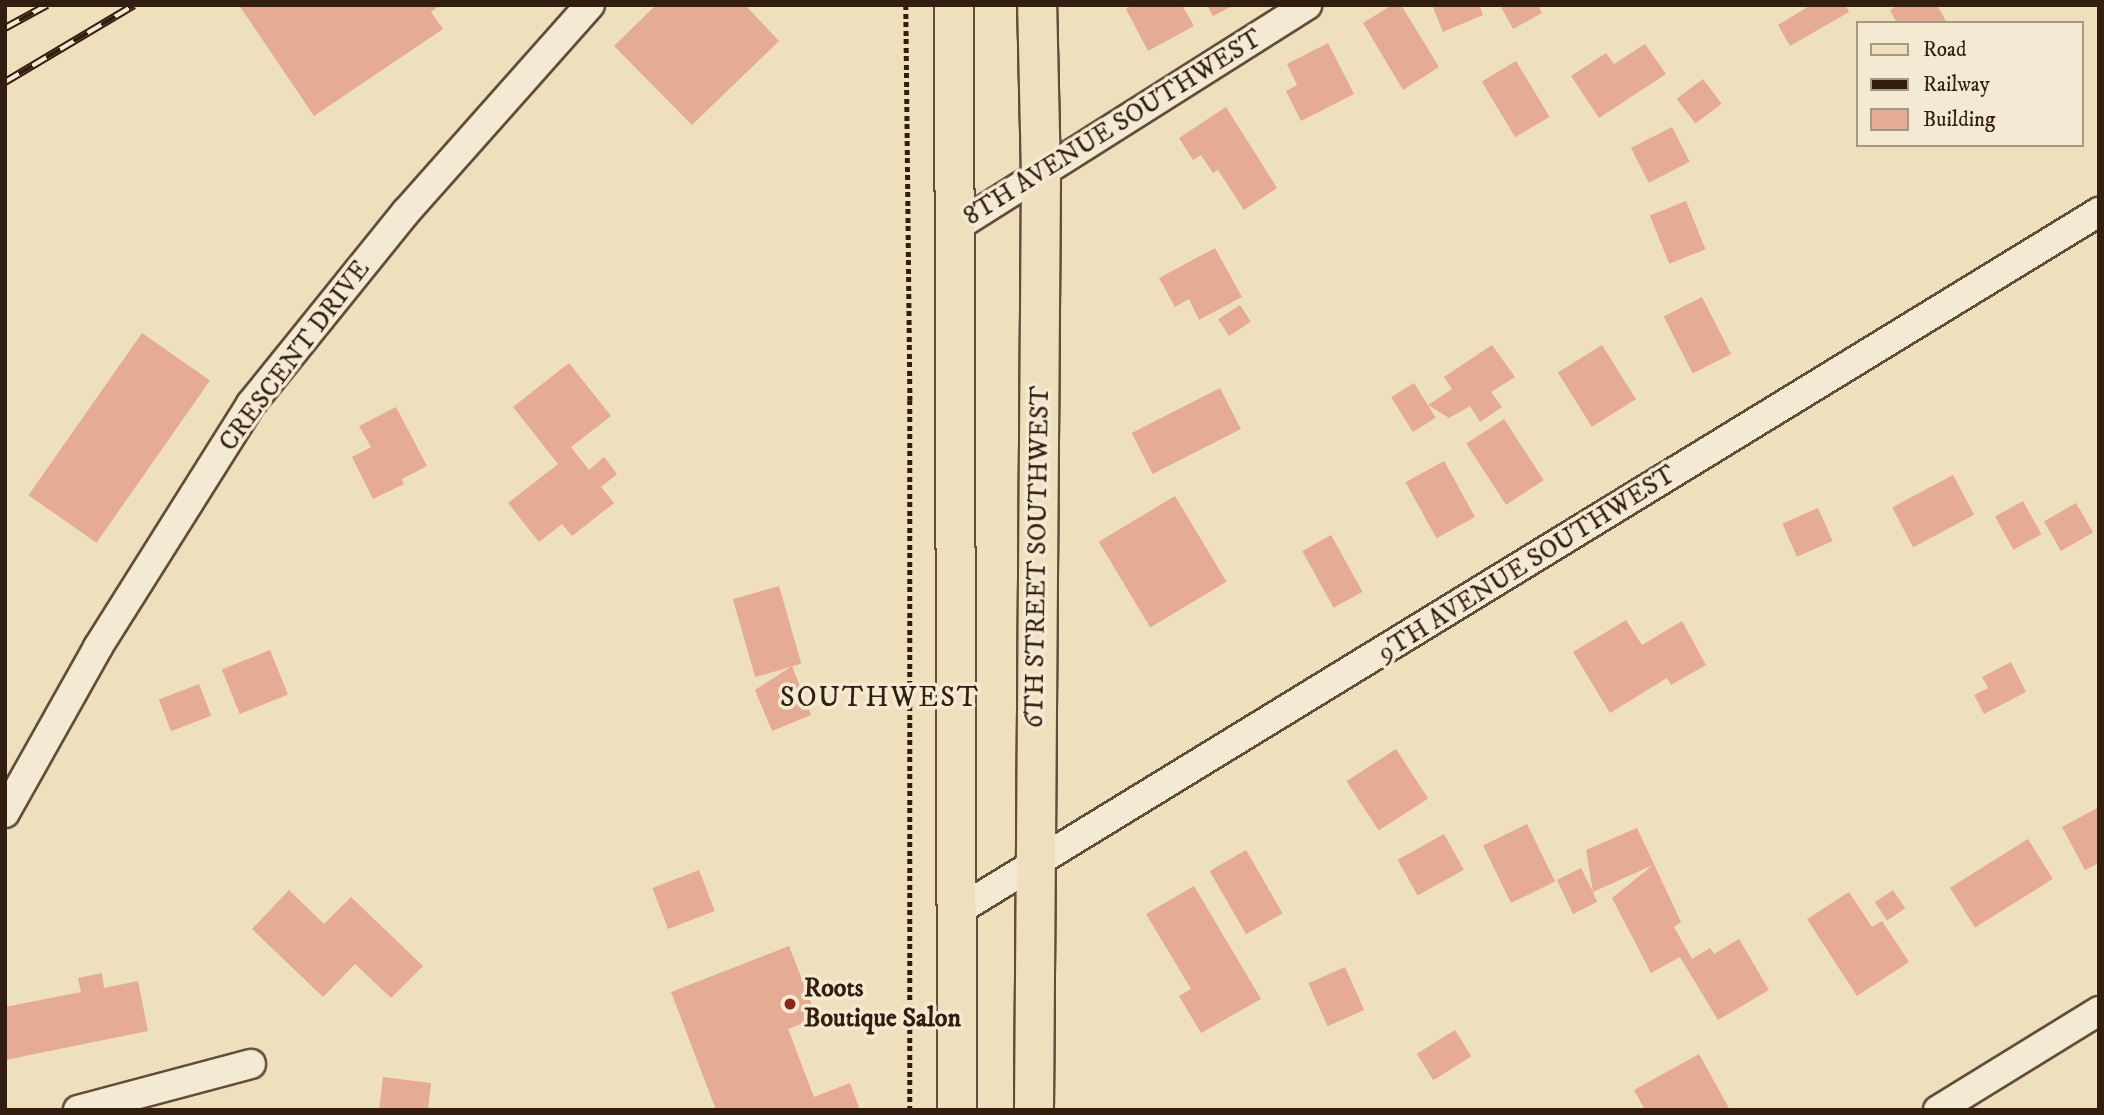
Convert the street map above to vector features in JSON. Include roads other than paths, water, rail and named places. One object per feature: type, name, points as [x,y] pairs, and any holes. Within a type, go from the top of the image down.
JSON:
[{"type":"main road","points":[[954,5],[954,914],[957,1110]]},
{"type":"main road","name":"6TH STREET SOUTHWEST","points":[[1034,1110],[1041,176],[1037,5]]},
{"type":"street","name":"CRESCENT DRIVE","points":[[5,813],[98,647],[251,404],[406,212],[590,5]]},
{"type":"street","name":"8TH AVENUE SOUTHWEST","points":[[953,229],[1041,176],[1307,5]]},
{"type":"street","name":"9TH AVENUE SOUTHWEST","points":[[954,914],[2099,212]]},
{"type":"street","points":[[1938,1110],[2099,1011]]},
{"type":"street","points":[[78,1110],[251,1064]]},
{"type":"railway","points":[[5,28],[47,5]]},
{"type":"railway","points":[[5,82],[134,5]]},
{"type":"place","name":"Roots Boutique Salon","points":[[790,1004]]},
{"type":"district","name":"SOUTHWEST","points":[[880,698]]}]
